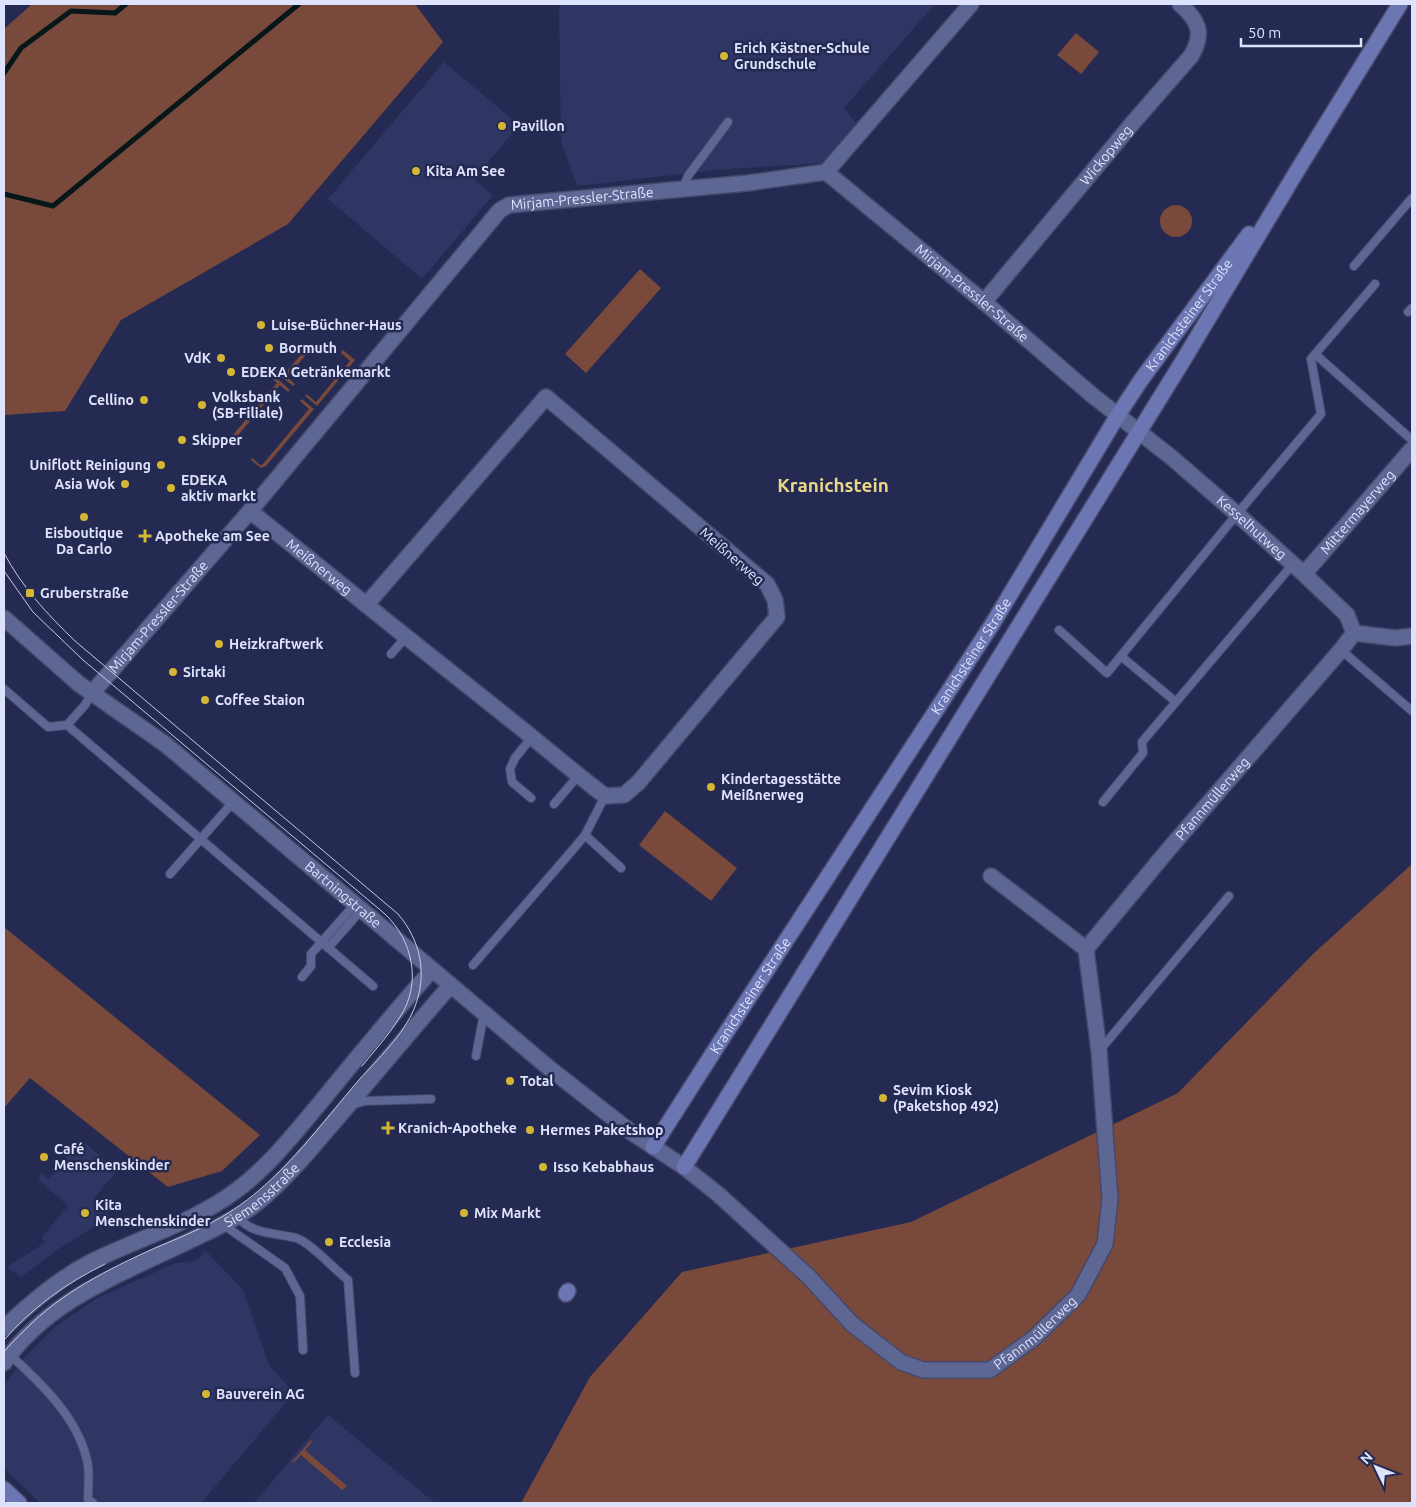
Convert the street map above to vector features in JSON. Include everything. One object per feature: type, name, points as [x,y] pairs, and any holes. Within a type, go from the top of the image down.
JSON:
[{"type":"main road","name":"Kranichsteiner Straße","points":[[684,1167],[1181,364],[1400,4]]},
{"type":"main road","name":"Kranichsteiner Straße","points":[[653,1147],[993,623],[1118,415],[1164,349],[1297,171]]},
{"type":"main road","points":[[4,1489],[19,1503]]},
{"type":"street","points":[[826,172],[971,4]]},
{"type":"street","name":"Wickopweg","points":[[984,302],[1191,56],[1196,48],[1199,31],[1196,22],[1180,4]]},
{"type":"street","name":"Mirjam-Pressler-Straße","points":[[92,693],[250,511],[500,210],[510,205],[682,189],[826,172],[1139,431]]},
{"type":"street","name":"Meißnerweg","points":[[250,511],[605,796],[624,795],[638,783],[777,617],[775,600],[766,584],[546,397],[366,604]]},
{"type":"street","name":"Kesselhutweg","points":[[1139,431],[1237,514],[1298,569],[1347,615],[1354,632]]},
{"type":"street","name":"Mittermayerweg","points":[[1298,569],[1412,449]]},
{"type":"street","name":"Bartningstraße","points":[[4,618],[79,684],[165,744],[359,906],[432,970],[608,1114],[684,1167]]},
{"type":"street","points":[[1354,632],[1395,638],[1412,636]]},
{"type":"street","name":"Pfannmüllerweg","points":[[684,1167],[719,1195],[809,1277],[852,1324],[901,1362],[923,1370],[990,1370],[1034,1338],[1078,1295],[1105,1244],[1110,1199],[1099,1051],[1086,949],[1168,850],[1341,650],[1354,632]]},
{"type":"street","points":[[991,876],[1086,949]]},
{"type":"street","name":"Siemensstraße","points":[[4,1328],[29,1304],[57,1283],[90,1263],[209,1208],[235,1192],[259,1172],[432,970]]},
{"type":"street","name":"Siemensstraße","points":[[7,1359],[41,1322],[67,1302],[90,1288],[231,1220],[276,1186],[304,1157],[451,985]]},
{"type":"lane","points":[[682,189],[688,176],[728,122]]},
{"type":"lane","points":[[1354,266],[1412,198]]},
{"type":"lane","points":[[1059,630],[1108,674],[1237,514],[1321,414],[1311,359],[1375,284]]},
{"type":"lane","points":[[1315,354],[1412,440]]},
{"type":"lane","points":[[1103,802],[1143,754],[1142,742],[1176,702],[1298,569]]},
{"type":"lane","points":[[391,654],[406,637]]},
{"type":"lane","points":[[1341,650],[1412,711]]},
{"type":"lane","points":[[1122,657],[1176,702]]},
{"type":"lane","points":[[4,689],[48,727],[67,725],[85,705],[92,693]]},
{"type":"lane","points":[[67,725],[373,986]]},
{"type":"lane","points":[[531,798],[512,782],[510,769],[514,758],[532,737]]},
{"type":"lane","points":[[554,804],[578,776]]},
{"type":"lane","points":[[473,965],[585,835],[605,796]]},
{"type":"lane","points":[[170,874],[234,801]]},
{"type":"lane","points":[[585,835],[621,868]]},
{"type":"lane","points":[[1099,1051],[1229,896]]},
{"type":"lane","points":[[302,976],[311,966],[311,954],[325,946],[359,906]]},
{"type":"lane","points":[[476,1056],[484,1013]]},
{"type":"lane","points":[[347,1106],[365,1101],[431,1099]]},
{"type":"lane","points":[[303,1350],[300,1296],[285,1268],[228,1228],[231,1220],[241,1221],[255,1230],[302,1240],[348,1280],[355,1373]]},
{"type":"lane","points":[[7,1359],[42,1386],[74,1426],[88,1462],[88,1499],[93,1503]]},
{"type":"shaded area","points":[[32,4],[415,4],[443,42],[288,224],[121,320],[65,411],[4,415],[4,29]]},
{"type":"shaded area","name":"Erich Kästner-Schule Grundschule","points":[[559,4],[935,4],[844,108],[856,123],[822,163],[716,170],[577,186],[561,141]]},
{"type":"shaded area","points":[[1076,33],[1099,52],[1081,74],[1057,55]]},
{"type":"shaded area","name":"Kita Am See","points":[[444,62],[519,125],[474,179],[493,195],[422,279],[328,199]]},
{"type":"shaded area","points":[[1176,205],[1182,206],[1187,210],[1191,215],[1191,227],[1187,232],[1182,236],[1176,237],[1170,236],[1165,232],[1161,227],[1160,221],[1161,215],[1165,210],[1170,206]]},
{"type":"shaded area","points":[[640,269],[661,288],[586,373],[565,354]]},
{"type":"shaded area","points":[[312,342],[323,352],[320,354],[312,348],[287,377],[295,384],[293,386],[274,371],[277,368],[284,374]]},
{"type":"shaded area","points":[[343,350],[355,360],[317,406],[305,396],[306,394],[316,402],[350,361],[341,353]]},
{"type":"shaded area","points":[[271,373],[290,390],[288,392],[280,385],[235,439],[232,436],[277,383],[269,376]]},
{"type":"shaded area","points":[[302,399],[314,409],[266,466],[261,468],[251,460],[252,458],[260,465],[263,464],[309,409],[300,401]]},
{"type":"shaded area","points":[[665,811],[737,868],[711,901],[639,845]]},
{"type":"shaded area","points":[[1412,864],[1412,1503],[521,1503],[590,1377],[682,1272],[911,1222],[1178,1093],[1313,954]]},
{"type":"shaded area","points":[[4,927],[260,1135],[222,1171],[168,1187],[30,1078],[4,1108]]},
{"type":"shaded area","name":"Kita Menschenskinder","points":[[82,1140],[117,1171],[94,1198],[113,1219],[90,1229],[57,1250],[21,1277],[7,1267],[46,1242],[41,1238],[68,1206],[38,1179],[42,1173],[49,1179]]},
{"type":"shaded area","points":[[206,1251],[243,1290],[269,1365],[294,1393],[201,1503],[40,1503],[4,1468],[4,1386],[25,1357],[55,1327],[97,1298],[176,1263],[195,1261]]},
{"type":"shaded area","points":[[328,1415],[435,1503],[254,1503]]},
{"type":"shaded area","points":[[311,1440],[312,1442],[305,1450],[347,1486],[342,1490],[301,1455],[292,1462]]},
{"type":"waterway","points":[[4,73],[21,48],[71,11],[115,13],[126,4]]},
{"type":"waterway","points":[[4,194],[53,206],[299,4]]},
{"type":"tram line","points":[[4,553],[36,600],[75,641],[398,914],[406,924],[417,947],[421,971],[421,984],[418,996],[414,1009],[404,1028],[303,1147],[256,1193],[219,1218],[120,1265],[70,1293],[39,1316],[4,1352]]},
{"type":"tram line","points":[[4,571],[33,612],[83,660],[385,914],[395,925],[408,949],[411,963],[411,990],[407,1004],[396,1024],[362,1066]]},
{"type":"tram line","points":[[4,1340],[26,1317],[50,1297],[77,1279],[105,1264]]},
{"type":"place","name":"Erich Kästner-Schule Grundschule","points":[[724,56]]},
{"type":"place","name":"Pavillon","points":[[502,126]]},
{"type":"place","name":"Kita Am See","points":[[416,171]]},
{"type":"place","name":"Luise-Büchner-Haus","points":[[261,325]]},
{"type":"place","name":"Bormuth","points":[[269,348]]},
{"type":"place","name":"VdK","points":[[221,358]]},
{"type":"place","name":"EDEKA Getränkemarkt","points":[[231,372]]},
{"type":"place","name":"Cellino","points":[[144,400]]},
{"type":"place","name":"Volksbank (SB-Filiale)","points":[[202,405]]},
{"type":"place","name":"Skipper","points":[[182,440]]},
{"type":"place","name":"Uniflott Reinigung","points":[[161,465]]},
{"type":"place","name":"Asia Wok","points":[[125,484]]},
{"type":"place","name":"EDEKA aktiv markt","points":[[171,488]]},
{"type":"place","name":"Eisboutique Da Carlo","points":[[84,517]]},
{"type":"place","name":"Apotheke am See","points":[[145,536]]},
{"type":"place","name":"Gruberstraße","points":[[30,593]]},
{"type":"place","name":"Heizkraftwerk","points":[[219,644]]},
{"type":"place","name":"Sirtaki","points":[[173,672]]},
{"type":"place","name":"Coffee Staion","points":[[205,700]]},
{"type":"place","name":"Kindertagesstätte Meißnerweg","points":[[711,787]]},
{"type":"place","name":"Total","points":[[510,1081]]},
{"type":"place","name":"Sevim Kiosk (Paketshop 492)","points":[[883,1098]]},
{"type":"place","name":"Kranich-Apotheke","points":[[388,1128]]},
{"type":"place","name":"Hermes Paketshop","points":[[530,1130]]},
{"type":"place","name":"Café Menschenskinder","points":[[44,1157]]},
{"type":"place","name":"Isso Kebabhaus","points":[[543,1167]]},
{"type":"place","name":"Kita Menschenskinder","points":[[85,1213]]},
{"type":"place","name":"Mix Markt","points":[[464,1213]]},
{"type":"place","name":"Ecclesia","points":[[329,1242]]},
{"type":"place","name":"Bauverein AG","points":[[206,1394]]},
{"type":"district","name":"Kranichstein","points":[[833,485]]}]
